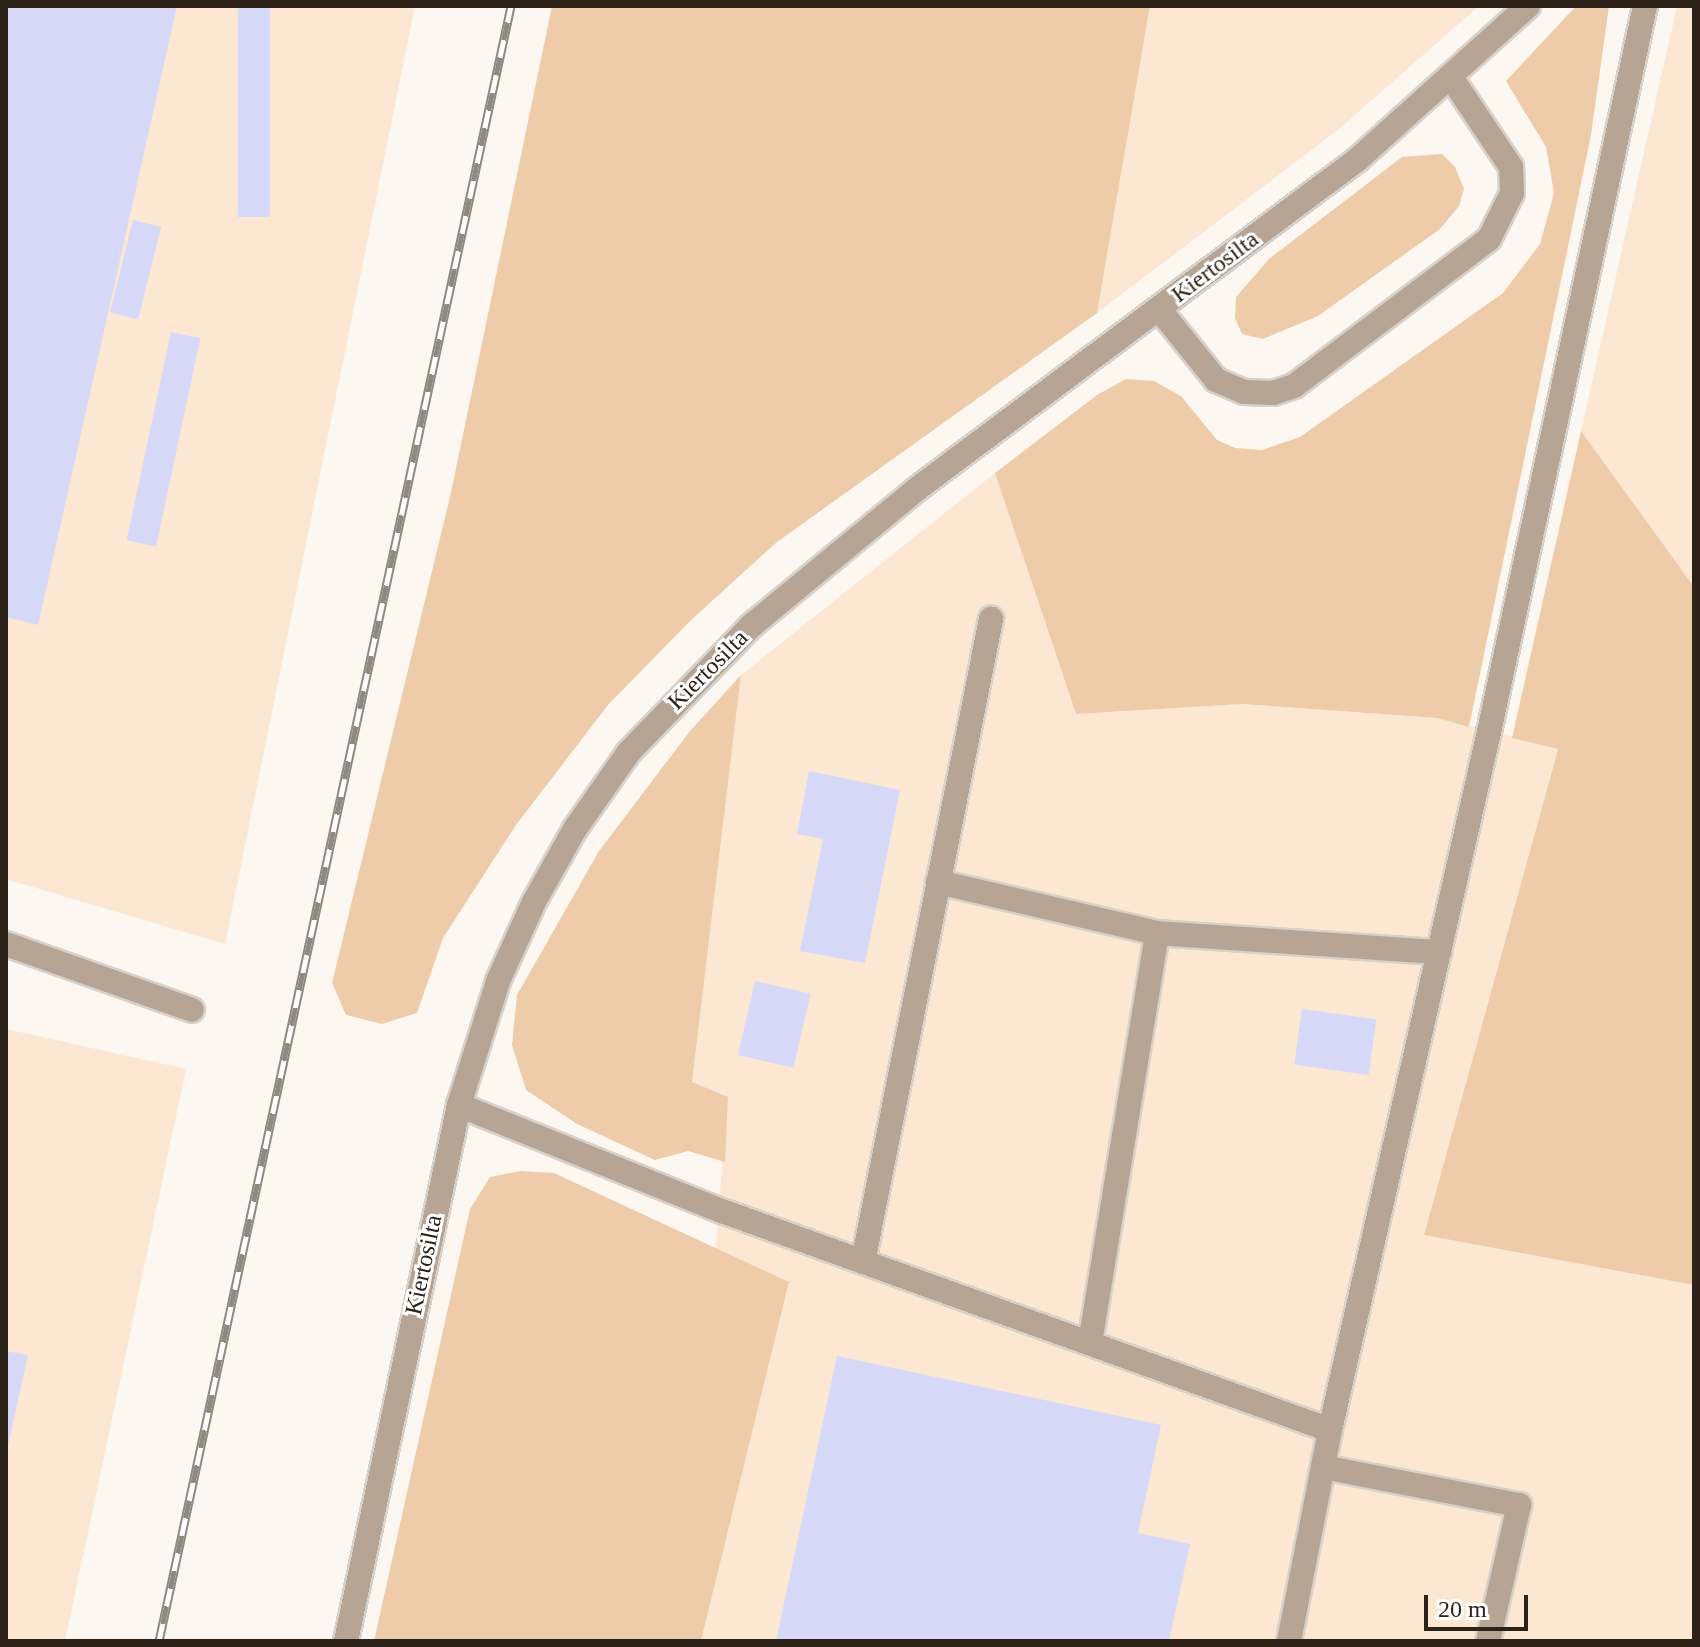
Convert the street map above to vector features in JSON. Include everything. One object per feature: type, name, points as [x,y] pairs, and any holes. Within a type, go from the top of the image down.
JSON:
[{"type":"street","name":"Kiertosilta","points":[[346,1641],[459,1105],[498,981],[534,902],[575,829],[629,752],[751,626],[917,489],[1357,160],[1452,79],[1528,6]]},
{"type":"street","points":[[1289,1641],[1330,1430],[1439,952],[1645,6]]},
{"type":"street","points":[[1159,309],[1216,380],[1244,392],[1273,393],[1294,386],[1489,239],[1512,193],[1511,167],[1452,79]]},
{"type":"street","points":[[863,1262],[991,619]]},
{"type":"street","points":[[938,882],[1157,933],[1439,952]]},
{"type":"street","points":[[1090,1343],[1157,933]]},
{"type":"street","points":[[6,944],[192,1010]]},
{"type":"street","points":[[459,1105],[863,1262],[1330,1430]]},
{"type":"street","points":[[1323,1467],[1519,1505],[1488,1641]]},
{"type":"shaded area","points":[[6,6],[415,6],[225,944],[6,879]]},
{"type":"shaded area","points":[[552,6],[1150,6],[1097,313],[777,542],[691,620],[608,705],[516,825],[443,938],[417,1013],[382,1024],[346,1015],[332,983],[450,497]]},
{"type":"shaded area","points":[[1150,6],[1479,6],[1339,129],[1097,313]]},
{"type":"shaded area","points":[[1576,6],[1609,6],[1591,135],[1469,727],[1437,718],[1243,704],[1076,714],[995,473],[1097,395],[1126,379],[1154,381],[1181,396],[1217,440],[1235,448],[1262,450],[1300,437],[1503,293],[1540,244],[1554,193],[1546,147],[1506,81]]},
{"type":"shaded area","points":[[1677,6],[1694,6],[1694,588],[1581,431]]},
{"type":"shaded area","points":[[1442,154],[1455,167],[1464,189],[1459,206],[1440,229],[1318,316],[1263,339],[1242,334],[1235,318],[1236,297],[1269,259],[1402,157]]},
{"type":"shaded area","points":[[1581,431],[1694,587],[1694,1285],[1424,1235],[1558,749],[1512,738]]},
{"type":"shaded area","points":[[995,473],[1076,714],[1243,704],[1437,718],[1558,748],[1424,1235],[1694,1285],[1694,1641],[701,1641],[789,1283],[715,1252],[728,1097],[692,1083],[741,675]]},
{"type":"shaded area","points":[[741,675],[692,1082],[728,1097],[725,1162],[688,1151],[655,1160],[577,1124],[526,1090],[512,1045],[517,995],[599,851],[690,731]]},
{"type":"shaded area","points":[[6,1029],[186,1069],[65,1641],[6,1641]]},
{"type":"shaded area","points":[[520,1171],[554,1173],[789,1282],[701,1641],[374,1641],[470,1209],[490,1177]]},
{"type":"building","points":[[6,6],[177,6],[38,625],[6,617]]},
{"type":"building","points":[[238,6],[270,6],[270,217],[238,217]]},
{"type":"building","points":[[133,220],[161,227],[138,319],[110,312]]},
{"type":"building","points":[[171,332],[200,338],[156,547],[127,540]]},
{"type":"building","points":[[809,771],[900,790],[865,963],[800,951],[823,839],[797,834]]},
{"type":"building","points":[[755,981],[811,994],[793,1068],[738,1055]]},
{"type":"building","points":[[1302,1009],[1376,1019],[1368,1075],[1294,1064]]},
{"type":"building","points":[[6,1351],[28,1355],[7,1450],[6,1450]]},
{"type":"building","points":[[837,1356],[1161,1425],[1138,1533],[1190,1544],[1169,1641],[776,1641]]},
{"type":"railway","points":[[159,1641],[511,6]]}]
